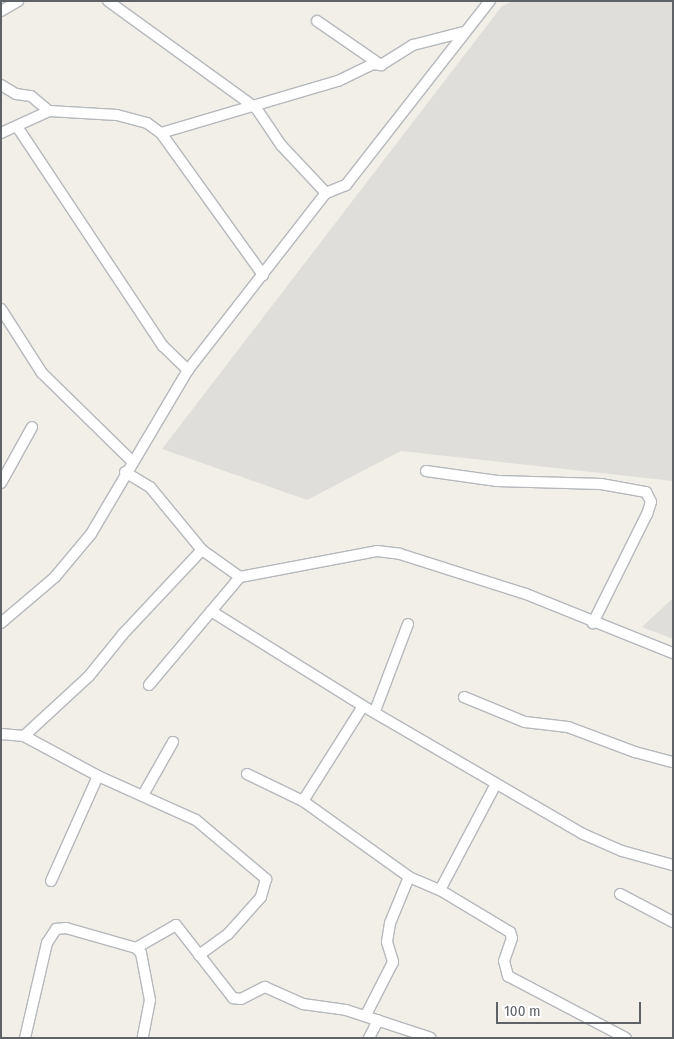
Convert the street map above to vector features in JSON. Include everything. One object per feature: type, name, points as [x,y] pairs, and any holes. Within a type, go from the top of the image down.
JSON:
[{"type":"street","points":[[1,11],[18,1]]},
{"type":"street","points":[[108,1],[256,108],[281,145],[326,193]]},
{"type":"street","points":[[1,623],[55,577],[92,534],[125,472],[133,462],[188,370],[326,193],[346,185],[490,1]]},
{"type":"street","points":[[317,21],[381,65]]},
{"type":"street","points":[[161,133],[256,108],[338,81],[372,64],[381,65],[413,45],[464,32]]},
{"type":"street","points":[[1,85],[16,94],[31,96],[49,111]]},
{"type":"street","points":[[1,133],[18,128],[49,111],[117,115],[147,123],[161,133],[263,275]]},
{"type":"street","points":[[18,128],[163,346],[188,370]]},
{"type":"street","points":[[1,309],[42,373],[133,462]]},
{"type":"street","points":[[1,483],[32,427]]},
{"type":"street","points":[[426,471],[498,481],[601,484],[646,492],[650,502],[647,514],[594,623]]},
{"type":"street","points":[[125,472],[150,487],[202,550],[240,577]]},
{"type":"street","points":[[24,736],[89,676],[123,634],[202,550]]},
{"type":"street","points":[[149,686],[240,577],[377,551],[400,554],[526,594],[594,623],[673,653]]},
{"type":"street","points":[[211,611],[363,706],[376,711],[496,784],[602,843],[673,865]]},
{"type":"street","points":[[376,711],[408,624]]},
{"type":"street","points":[[464,697],[525,722],[568,727],[635,752],[673,762]]},
{"type":"street","points":[[303,801],[363,706]]},
{"type":"street","points":[[1,734],[24,736],[98,776],[196,820],[266,879],[261,897],[228,934],[199,955]]},
{"type":"street","points":[[143,795],[173,742]]},
{"type":"street","points":[[247,774],[303,801],[410,877],[440,890],[510,932],[512,938],[504,961],[508,976],[626,1038]]},
{"type":"street","points":[[51,880],[98,776]]},
{"type":"street","points":[[440,890],[496,784]]},
{"type":"street","points":[[366,1015],[393,962],[387,942],[390,923],[410,877]]},
{"type":"street","points":[[620,894],[673,922]]},
{"type":"street","points":[[136,948],[173,924],[237,1000],[265,987],[303,1004],[366,1015],[431,1038]]},
{"type":"street","points":[[25,1038],[47,943],[56,929],[66,928],[136,948],[141,953],[150,1000],[143,1037]]},
{"type":"street","points":[[369,1038],[378,1020]]},
{"type":"shaded area","points":[[513,1],[673,1],[673,481],[401,451],[307,500],[162,449],[502,6]]},
{"type":"shaded area","points":[[673,598],[673,639],[642,627]]}]
